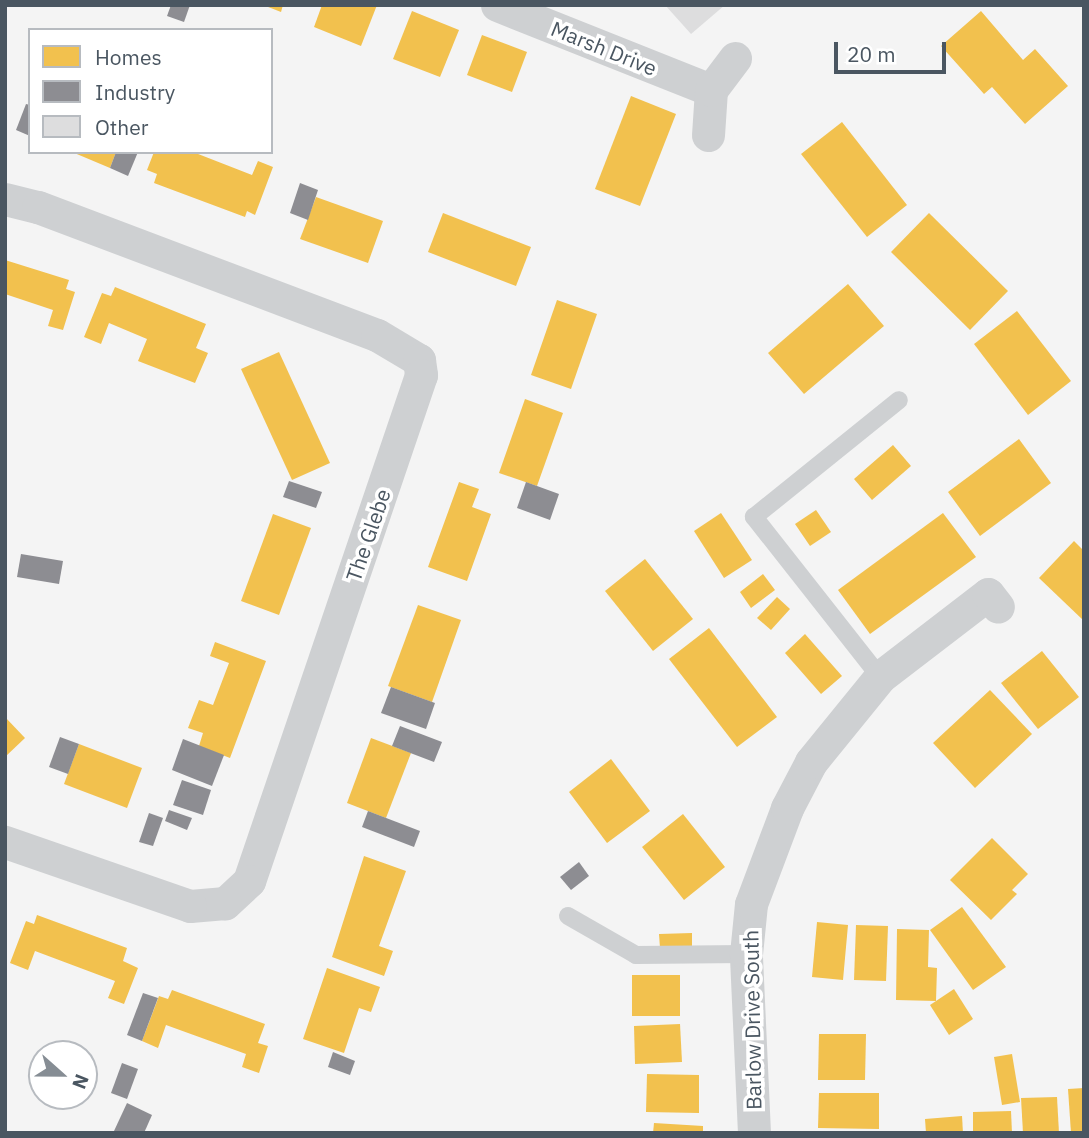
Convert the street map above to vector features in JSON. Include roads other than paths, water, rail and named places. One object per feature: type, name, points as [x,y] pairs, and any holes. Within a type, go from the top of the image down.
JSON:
[{"type":"street","name":"Marsh Drive","points":[[497,5],[711,90]]},
{"type":"street","points":[[708,135],[711,90],[735,58]]},
{"type":"street","name":"The Glebe","points":[[5,199],[38,207],[377,335],[419,360],[421,374],[250,881],[225,902],[190,905],[5,842]]},
{"type":"street","name":"Barlow Drive South","points":[[754,1133],[747,954],[751,904],[787,808],[811,762],[880,677],[988,594],[998,607]]},
{"type":"lane","points":[[880,677],[754,517],[899,400]]},
{"type":"lane","points":[[568,916],[636,955],[747,954]]}]
